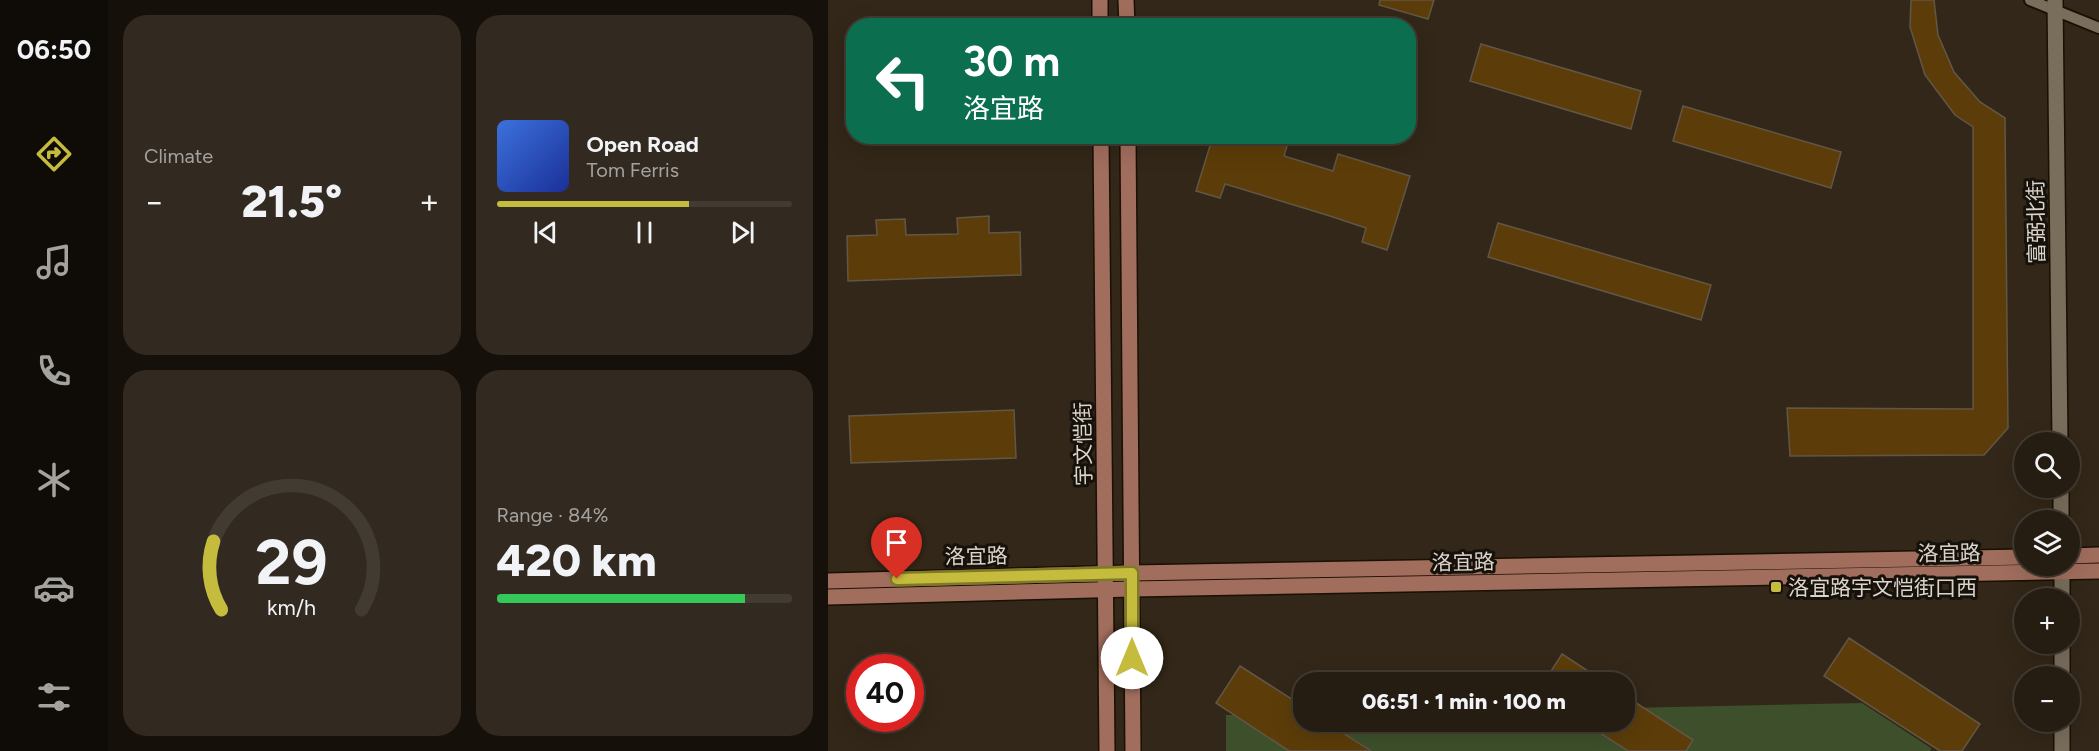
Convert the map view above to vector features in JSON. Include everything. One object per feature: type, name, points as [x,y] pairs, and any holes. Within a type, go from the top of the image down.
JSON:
[{"type":"street","points":[[1100,0],[1100,18]]},
{"type":"street","points":[[1126,0],[1126,18]]},
{"type":"street","name":"富弼北街","points":[[2055,5],[2060,432]]},
{"type":"street","name":"宇文恺街","points":[[1101,144],[1107,751]]},
{"type":"street","points":[[1128,144],[1133,751]]},
{"type":"street","points":[[2080,556],[2099,555]]},
{"type":"street","name":"洛宜路","points":[[828,581],[1132,573],[2014,557]]},
{"type":"street","name":"洛宜路","points":[[828,597],[2014,570]]},
{"type":"street","name":"洛宜路","points":[[2080,570],[2099,571]]},
{"type":"street","points":[[2062,732],[2062,751]]},
{"type":"lane","points":[[2030,0],[2055,5],[2099,28]]},
{"type":"green space","points":[[1862,703],[1931,748],[1931,751],[1226,751],[1226,715],[1293,714],[1293,732],[1635,732],[1635,708]]},
{"type":"building","points":[[1380,0],[1434,0],[1428,19],[1379,5]]},
{"type":"building","points":[[1911,0],[1934,0],[1938,35],[1954,72],[1980,102],[2005,118],[2008,428],[1984,455],[1790,456],[1787,408],[1973,409],[1973,127],[1955,115],[1925,75],[1910,27]]},
{"type":"building","points":[[1481,44],[1641,91],[1631,129],[1470,81]]},
{"type":"building","points":[[1683,106],[1841,152],[1831,188],[1673,141]]},
{"type":"building","points":[[1211,144],[1288,144],[1284,156],[1333,171],[1338,154],[1410,176],[1387,250],[1362,242],[1366,228],[1330,216],[1225,184],[1220,198],[1196,191]]},
{"type":"building","points":[[989,216],[989,233],[1020,232],[1021,275],[848,281],[847,236],[877,235],[876,220],[905,219],[906,235],[958,234],[957,218]]},
{"type":"building","points":[[1498,223],[1711,285],[1701,320],[1488,257]]},
{"type":"building","points":[[1014,410],[1016,458],[851,463],[849,416]]},
{"type":"building","points":[[1849,638],[1980,724],[1962,751],[1940,751],[1824,676]]},
{"type":"building","points":[[1562,654],[1590,672],[1550,672]]},
{"type":"building","points":[[1240,666],[1293,700],[1293,732],[1342,732],[1371,751],[1289,751],[1216,703]]},
{"type":"building","points":[[1635,702],[1693,740],[1686,751],[1628,751],[1599,732],[1635,732]]},
{"type":"place","name":"洛宜路宇文恺街口西","points":[[1776,587]]},
{"type":"route","points":[[897,579],[1132,573],[1132,658]]}]
